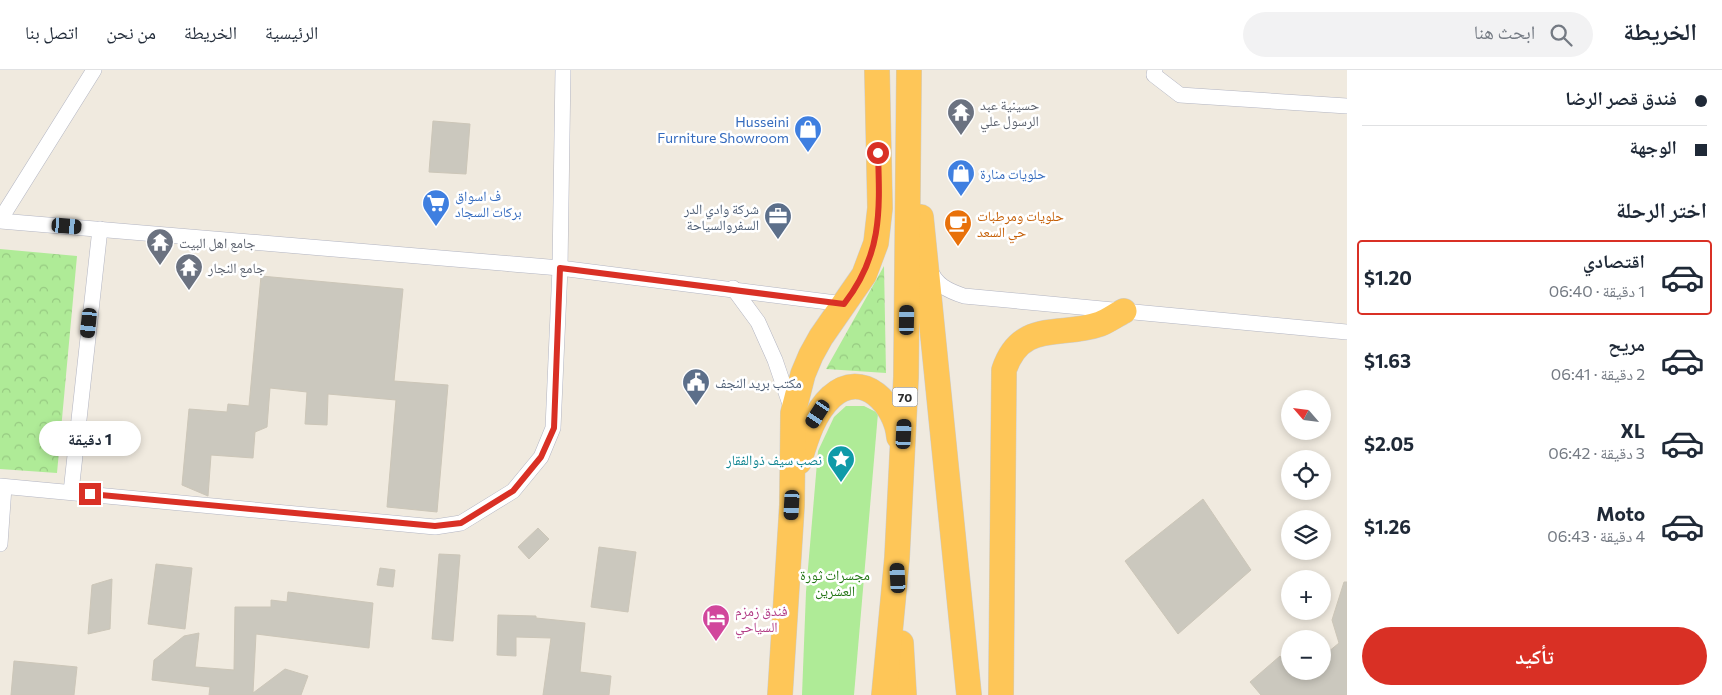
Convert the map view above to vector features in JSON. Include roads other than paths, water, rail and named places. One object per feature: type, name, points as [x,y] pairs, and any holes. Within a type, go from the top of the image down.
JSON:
[{"type":"highway","points":[[780,695],[792,505],[793,413],[803,374],[811,355],[821,337],[855,290],[867,267],[879,226],[877,70]]},
{"type":"highway","name":"70","points":[[884,695],[897,558],[906,377],[910,70]]},
{"type":"highway","points":[[909,105],[926,255],[969,695]]},
{"type":"highway","points":[[1001,695],[1004,383],[1008,357],[1016,347],[1038,334],[1100,324],[1124,311]]},
{"type":"highway","points":[[792,505],[797,469],[813,423],[824,405],[841,391],[862,388],[882,398],[892,412],[898,429],[902,472]]},
{"type":"highway","points":[[897,558],[904,695]]},
{"type":"street","points":[[94,70],[0,220],[560,268],[733,288],[844,304]]},
{"type":"street","points":[[1155,70],[1154,75],[1180,95],[1347,106]]},
{"type":"street","points":[[0,544],[2,486],[435,526],[461,523],[513,491],[541,457],[554,428],[560,268],[562,71]]},
{"type":"street","points":[[70,492],[100,229]]},
{"type":"street","points":[[926,255],[931,273],[940,285],[949,292],[964,296],[1347,332]]},
{"type":"street","points":[[733,288],[758,322],[775,360],[793,413]]},
{"type":"place","name":"حسينية عبد الرسول علي","points":[[961,136]]},
{"type":"place","name":"Husseini Furniture Showroom","points":[[808,153]]},
{"type":"place","name":"حلويات منارة","points":[[961,197]]},
{"type":"place","name":"ف اسواق بركات السجاد","points":[[436,227]]},
{"type":"place","name":"شركة وادي الدر السفروالسياحة","points":[[778,240]]},
{"type":"place","name":"حلويات ومرطبات حي السعد","points":[[958,247]]},
{"type":"place","name":"جامع اهل البيت","points":[[160,266]]},
{"type":"place","name":"جامع النجار","points":[[189,291]]},
{"type":"place","name":"مكتب بريد النجف","points":[[696,406]]},
{"type":"place","name":"نصب سيف ذوالفقار","points":[[841,483]]},
{"type":"place","name":"فندق زمزم السياحي","points":[[716,642]]},
{"type":"park label","name":"مجسرات ثورة العشرين","points":[[835,582]]}]
